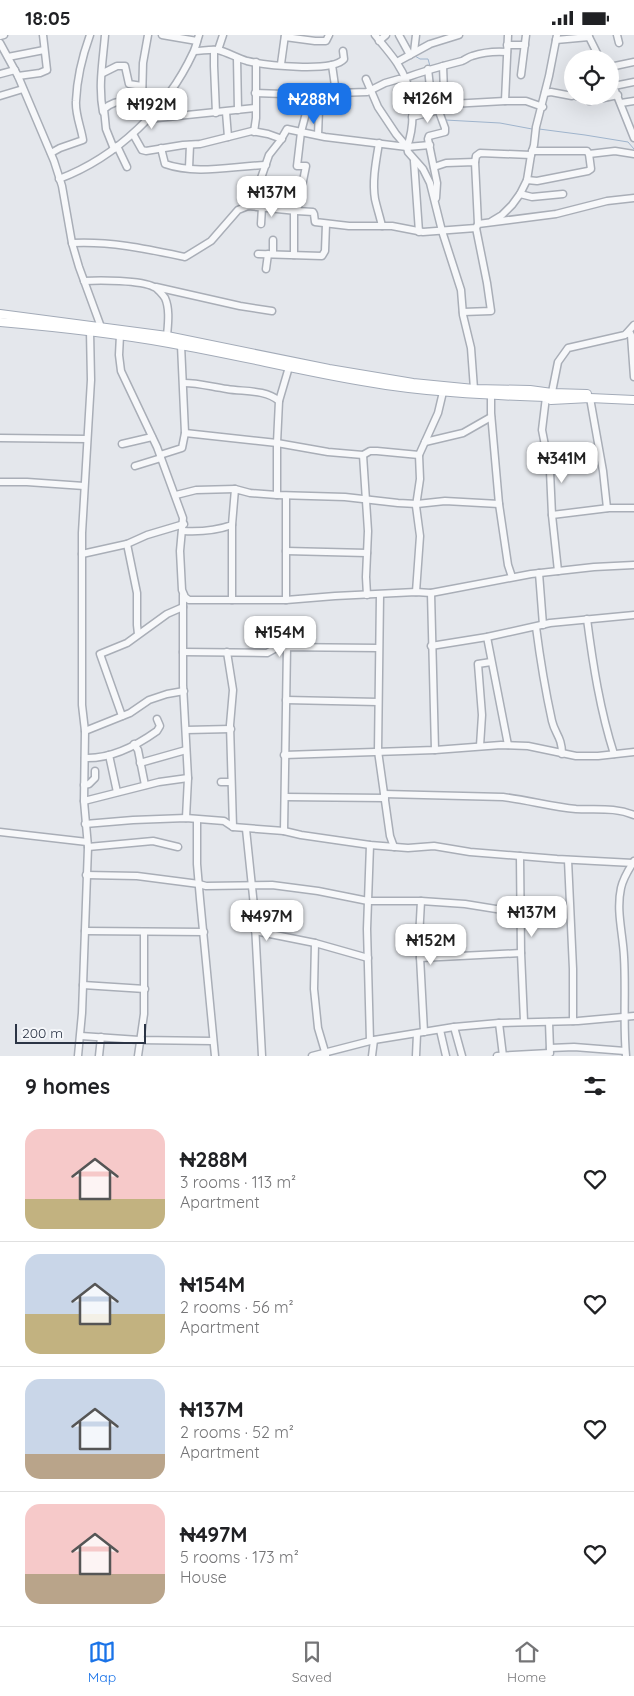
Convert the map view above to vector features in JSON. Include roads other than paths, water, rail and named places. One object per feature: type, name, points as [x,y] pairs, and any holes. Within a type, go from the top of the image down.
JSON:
[{"type":"main road","points":[[0,314],[168,337],[365,376],[413,383],[474,389],[530,390],[550,397],[634,395]]},
{"type":"main road","points":[[0,322],[120,335],[181,345],[363,381],[443,392],[634,400]]},
{"type":"street","points":[[0,36],[4,35]]},
{"type":"street","points":[[0,74],[40,73],[47,70],[48,65],[43,35]]},
{"type":"street","points":[[51,153],[83,140],[76,101],[77,79],[90,35]]},
{"type":"street","points":[[105,35],[101,100],[106,129],[127,167]]},
{"type":"street","points":[[142,101],[143,63],[148,35]]},
{"type":"street","points":[[59,179],[75,173],[133,134],[148,119],[179,78],[194,51],[198,38],[162,35]]},
{"type":"street","points":[[216,113],[214,66],[216,50],[223,35]]},
{"type":"street","points":[[281,64],[285,36],[326,41],[329,35]]},
{"type":"street","points":[[386,35],[377,38],[397,61],[411,91],[412,117],[407,147],[408,153],[423,169],[430,183],[442,231],[459,283],[463,312],[472,348],[474,389]]},
{"type":"street","points":[[399,35],[412,54]]},
{"type":"street","points":[[412,54],[416,35]]},
{"type":"street","points":[[397,61],[430,44],[458,35]]},
{"type":"street","points":[[506,101],[508,35]]},
{"type":"street","points":[[521,75],[526,35]]},
{"type":"street","points":[[617,35],[619,43]]},
{"type":"street","points":[[72,243],[98,242],[185,257],[211,241],[238,210],[248,206],[313,213],[315,222],[326,224],[392,226],[419,231],[442,231],[477,226],[502,215],[520,195],[526,180],[536,129],[543,107],[556,37],[588,36],[595,50]]},
{"type":"street","points":[[0,43],[16,73],[51,153],[59,179],[72,243],[101,327]]},
{"type":"street","points":[[318,135],[319,109],[325,100],[336,93],[370,91],[377,86],[463,61],[484,52],[525,45]]},
{"type":"street","points":[[8,57],[44,49]]},
{"type":"street","points":[[194,51],[216,50],[237,58],[256,62],[305,67],[332,65],[343,61],[343,51]]},
{"type":"street","points":[[237,58],[238,110]]},
{"type":"street","points":[[254,131],[256,118],[256,62]]},
{"type":"street","points":[[619,65],[634,62]]},
{"type":"street","points":[[332,65],[336,93]]},
{"type":"street","points":[[103,73],[117,66],[125,66],[129,84],[142,86]]},
{"type":"street","points":[[443,66],[444,92],[451,104]]},
{"type":"street","points":[[431,69],[430,87],[440,108],[445,131],[429,136],[437,183],[435,201]]},
{"type":"street","points":[[366,79],[370,91],[387,121],[407,147]]},
{"type":"street","points":[[619,85],[634,82]]},
{"type":"street","points":[[0,96],[23,89]]},
{"type":"street","points":[[255,93],[313,95],[325,100]]},
{"type":"street","points":[[545,93],[564,94]]},
{"type":"street","points":[[619,98],[632,122],[634,138]]},
{"type":"street","points":[[103,111],[107,106],[118,102],[142,101],[158,106]]},
{"type":"street","points":[[412,117],[451,104],[526,101],[543,107]]},
{"type":"street","points":[[621,103],[634,101]]},
{"type":"street","points":[[148,119],[255,108]]},
{"type":"street","points":[[294,255],[296,210],[306,167],[297,166],[302,132],[306,113],[319,109]]},
{"type":"street","points":[[226,112],[228,137]]},
{"type":"street","points":[[248,206],[245,205],[249,185],[260,181],[269,155],[282,139],[287,129],[407,147],[430,145]]},
{"type":"street","points":[[133,134],[142,150],[146,151],[200,144],[254,131],[282,139]]},
{"type":"street","points":[[379,143],[375,165],[374,189],[382,226]]},
{"type":"street","points":[[189,168],[190,145]]},
{"type":"street","points":[[162,148],[165,164],[176,168],[266,165]]},
{"type":"street","points":[[463,312],[491,311],[477,226],[476,156],[480,153],[587,151],[589,154],[615,151],[634,154]]},
{"type":"street","points":[[526,180],[537,181],[590,171],[589,154]]},
{"type":"street","points":[[414,159],[416,166],[419,231]]},
{"type":"street","points":[[434,167],[446,163],[475,163]]},
{"type":"street","points":[[520,195],[532,197],[563,194]]},
{"type":"street","points":[[490,221],[509,221],[556,215],[607,201],[634,198]]},
{"type":"street","points":[[261,224],[262,207]]},
{"type":"street","points":[[258,254],[322,256],[325,251],[326,224]]},
{"type":"street","points":[[266,269],[273,240]]},
{"type":"street","points":[[84,281],[128,282],[272,311]]},
{"type":"street","points":[[154,287],[164,297],[168,309],[168,337]]},
{"type":"street","points":[[634,325],[630,335],[634,377]]},
{"type":"street","points":[[78,1056],[81,1036],[87,844],[84,801],[85,731],[82,705],[82,553],[91,380],[90,331]]},
{"type":"street","points":[[120,335],[119,355],[121,371],[161,457],[176,495],[183,527],[180,551],[188,778],[186,819]]},
{"type":"street","points":[[558,571],[552,515],[550,471],[542,430],[558,362],[568,348],[630,335]]},
{"type":"street","points":[[135,466],[182,448],[186,433],[181,345]]},
{"type":"street","points":[[277,495],[279,401],[289,367]]},
{"type":"street","points":[[184,383],[199,383],[227,389],[261,392],[279,401]]},
{"type":"street","points":[[416,592],[420,532],[416,515],[420,485],[419,455],[438,413],[443,392]]},
{"type":"street","points":[[491,395],[491,417],[499,504],[508,565],[512,577]]},
{"type":"street","points":[[590,398],[603,471],[607,508]]},
{"type":"street","points":[[425,442],[464,433],[491,417]]},
{"type":"street","points":[[186,433],[363,455],[370,451],[419,455]]},
{"type":"street","points":[[122,444],[152,437]]},
{"type":"street","points":[[0,438],[87,439]]},
{"type":"street","points":[[363,455],[366,501],[367,595]]},
{"type":"street","points":[[0,482],[57,483],[84,486]]},
{"type":"street","points":[[176,495],[196,490],[235,489],[243,492],[286,496],[345,497],[366,501],[416,504],[445,501],[499,504]]},
{"type":"street","points":[[232,601],[232,525],[235,489]]},
{"type":"street","points":[[286,496],[286,600]]},
{"type":"street","points":[[552,515],[607,508],[634,508]]},
{"type":"street","points":[[82,553],[127,544],[146,535],[183,527],[200,532],[217,531],[232,525]]},
{"type":"street","points":[[127,544],[137,593],[136,625],[138,634]]},
{"type":"street","points":[[286,551],[367,553]]},
{"type":"street","points":[[182,595],[189,600],[232,601],[286,600],[416,592],[430,593],[539,573],[634,565]]},
{"type":"street","points":[[539,573],[539,626],[544,683],[552,722],[560,737],[562,754]]},
{"type":"street","points":[[430,593],[435,750]]},
{"type":"street","points":[[380,595],[378,751],[390,836],[394,847]]},
{"type":"street","points":[[122,716],[100,654],[127,643],[167,615],[182,607]]},
{"type":"street","points":[[431,646],[539,626],[634,615]]},
{"type":"street","points":[[587,619],[604,722],[614,754]]},
{"type":"street","points":[[486,637],[508,745]]},
{"type":"street","points":[[183,652],[267,653],[278,647],[378,647]]},
{"type":"street","points":[[284,831],[287,647]]},
{"type":"street","points":[[227,652],[233,690],[231,729],[233,827]]},
{"type":"street","points":[[480,746],[482,715],[478,664],[491,662]]},
{"type":"street","points":[[85,731],[130,713],[149,700],[184,691]]},
{"type":"street","points":[[286,700],[378,702]]},
{"type":"street","points":[[85,758],[122,752],[159,729],[160,726],[157,719]]},
{"type":"street","points":[[186,730],[231,729]]},
{"type":"street","points":[[134,744],[138,750],[145,785]]},
{"type":"street","points":[[284,755],[435,750],[508,745],[528,746],[576,756],[634,752]]},
{"type":"street","points":[[140,763],[186,750]]},
{"type":"street","points":[[109,755],[117,792]]},
{"type":"street","points":[[84,785],[89,784],[95,778],[95,771]]},
{"type":"street","points":[[84,801],[145,785],[188,778]]},
{"type":"street","points":[[221,782],[232,782]]},
{"type":"street","points":[[284,797],[504,797],[577,809],[621,810],[634,815]]},
{"type":"street","points":[[85,825],[133,820],[186,819],[224,821],[233,827],[284,831],[370,845],[408,848],[434,847],[470,852],[568,860],[633,861],[621,890],[620,916],[624,958],[626,1053],[574,1047],[550,1052],[497,1056]]},
{"type":"street","points":[[197,820],[199,884],[212,1041],[215,1056]]},
{"type":"street","points":[[246,829],[252,885],[262,1056]]},
{"type":"street","points":[[0,832],[87,844],[153,841],[178,847]]},
{"type":"street","points":[[370,845],[368,958],[372,1056]]},
{"type":"street","points":[[520,856],[524,1021]]},
{"type":"street","points":[[568,860],[574,1021]]},
{"type":"street","points":[[86,875],[137,877],[206,886],[272,885],[318,891],[368,901],[421,901],[465,904],[521,913]]},
{"type":"street","points":[[421,901],[419,938],[424,1032]]},
{"type":"street","points":[[85,931],[204,932]]},
{"type":"street","points":[[255,931],[315,943],[368,958]]},
{"type":"street","points":[[138,1056],[139,1041],[142,1033],[145,989],[144,932]]},
{"type":"street","points":[[315,943],[314,989],[318,1027],[325,1054]]},
{"type":"street","points":[[420,958],[521,953]]},
{"type":"street","points":[[83,985],[145,989]]},
{"type":"street","points":[[312,1056],[372,1041],[454,1027],[524,1021],[574,1021],[634,1016]]},
{"type":"street","points":[[549,1022],[550,1052]]},
{"type":"street","points":[[499,1023],[503,1056]]},
{"type":"street","points":[[454,1027],[462,1056]]},
{"type":"street","points":[[440,1030],[446,1056]]},
{"type":"street","points":[[416,1034],[416,1056]]},
{"type":"street","points":[[81,1036],[139,1041],[212,1041]]},
{"type":"street","points":[[99,1056],[100,1037]]},
{"type":"street","points":[[574,1047],[576,1056]]},
{"type":"waterway","points":[[415,56],[420,59],[428,59],[430,66]]},
{"type":"waterway","points":[[445,120],[500,123],[532,129]]},
{"type":"waterway","points":[[539,129],[628,142],[634,149]]}]
